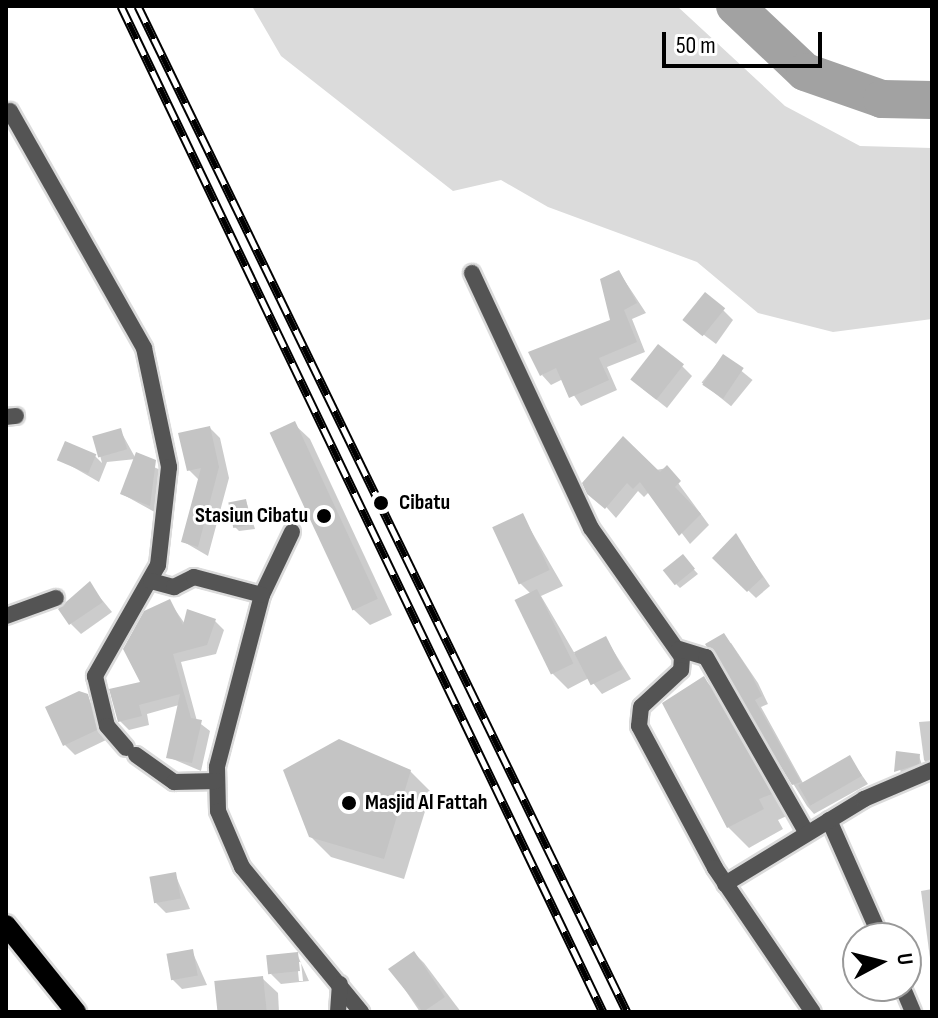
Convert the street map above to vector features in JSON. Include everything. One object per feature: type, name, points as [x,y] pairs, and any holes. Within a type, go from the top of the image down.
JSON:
[{"type":"main road","points":[[6,925],[76,1012]]},
{"type":"street","points":[[10,111],[144,348],[171,493],[151,581],[95,676],[107,726],[131,752],[174,782],[216,781]]},
{"type":"street","points":[[472,273],[598,541],[679,649],[681,670],[641,707],[639,726],[725,884],[813,1012]]},
{"type":"street","points":[[292,532],[262,595],[216,781],[218,811],[242,867],[361,1012]]},
{"type":"street","points":[[151,581],[174,587],[194,577],[262,595]]},
{"type":"street","points":[[6,616],[56,598]]},
{"type":"street","points":[[679,649],[706,657],[807,833]]},
{"type":"street","points":[[725,884],[829,820],[932,770]]},
{"type":"street","points":[[829,820],[874,922]]},
{"type":"street","points":[[338,1012],[340,984]]},
{"type":"shaded area","points":[[252,6],[677,6],[785,106],[860,146],[932,148],[932,319],[833,332],[758,313],[697,262],[548,207],[501,180],[453,191],[281,56]]},
{"type":"building","points":[[619,270],[637,303],[624,310],[637,342],[599,358],[609,380],[569,398],[556,368],[540,376],[528,352],[610,320],[600,279]]},
{"type":"building","points":[[705,292],[725,308],[703,336],[682,320]]},
{"type":"building","points":[[658,344],[684,364],[656,400],[630,379]]},
{"type":"building","points":[[723,354],[744,368],[723,399],[702,385]]},
{"type":"building","name":"Stasiun Cibatu","points":[[295,421],[378,599],[352,610],[270,433]]},
{"type":"building","points":[[210,426],[219,467],[198,547],[181,542],[201,468],[187,471],[178,433]]},
{"type":"building","points":[[121,428],[127,449],[98,457],[92,436]]},
{"type":"building","points":[[623,436],[660,472],[667,465],[681,481],[675,487],[701,514],[679,536],[640,482],[633,489],[627,483],[605,509],[587,494],[582,483]]},
{"type":"building","points":[[65,441],[96,454],[88,474],[57,460]]},
{"type":"building","points":[[136,452],[156,460],[150,506],[120,494]]},
{"type":"building","points":[[246,499],[251,525],[233,528],[228,502]]},
{"type":"building","points":[[523,513],[550,570],[519,584],[492,527]]},
{"type":"building","points":[[736,533],[763,577],[747,592],[712,558]]},
{"type":"building","points":[[683,554],[695,569],[675,585],[663,570]]},
{"type":"building","points":[[90,581],[103,602],[69,625],[58,609]]},
{"type":"building","points":[[537,589],[573,664],[551,675],[515,600]]},
{"type":"building","points":[[170,599],[183,625],[187,609],[216,619],[207,645],[173,654],[191,718],[202,720],[192,763],[166,758],[180,694],[139,705],[142,716],[118,722],[109,689],[140,682],[123,649],[144,611]]},
{"type":"building","points":[[724,633],[751,674],[762,696],[755,700],[801,782],[792,785],[705,644]]},
{"type":"building","points":[[606,636],[623,669],[591,685],[574,652]]},
{"type":"building","points":[[704,676],[772,794],[759,799],[764,809],[727,828],[662,703]]},
{"type":"building","points":[[79,691],[88,694],[97,730],[63,746],[45,707]]},
{"type":"building","name":"Masjid Al Fattah","points":[[339,739],[411,770],[384,859],[309,837],[283,770]]},
{"type":"building","points":[[896,751],[920,754],[919,764],[894,772]]},
{"type":"building","points":[[850,755],[862,776],[810,806],[798,785]]},
{"type":"building","points":[[176,872],[181,899],[154,903],[149,877]]},
{"type":"building","points":[[193,949],[198,976],[171,980],[166,954]]},
{"type":"building","points":[[414,951],[445,997],[423,1012],[388,969]]},
{"type":"building","points":[[298,952],[300,971],[268,974],[266,955]]},
{"type":"building","points":[[263,976],[267,1012],[218,1012],[214,981]]},
{"type":"waterway","points":[[735,6],[805,72],[882,99],[932,100]]},
{"type":"railway","points":[[121,6],[603,1012]]},
{"type":"railway","points":[[138,6],[627,1012]]},
{"type":"place","name":"Cibatu","points":[[381,503]]},
{"type":"place","name":"Stasiun Cibatu","points":[[324,516]]},
{"type":"place","name":"Masjid Al Fattah","points":[[349,803]]}]
